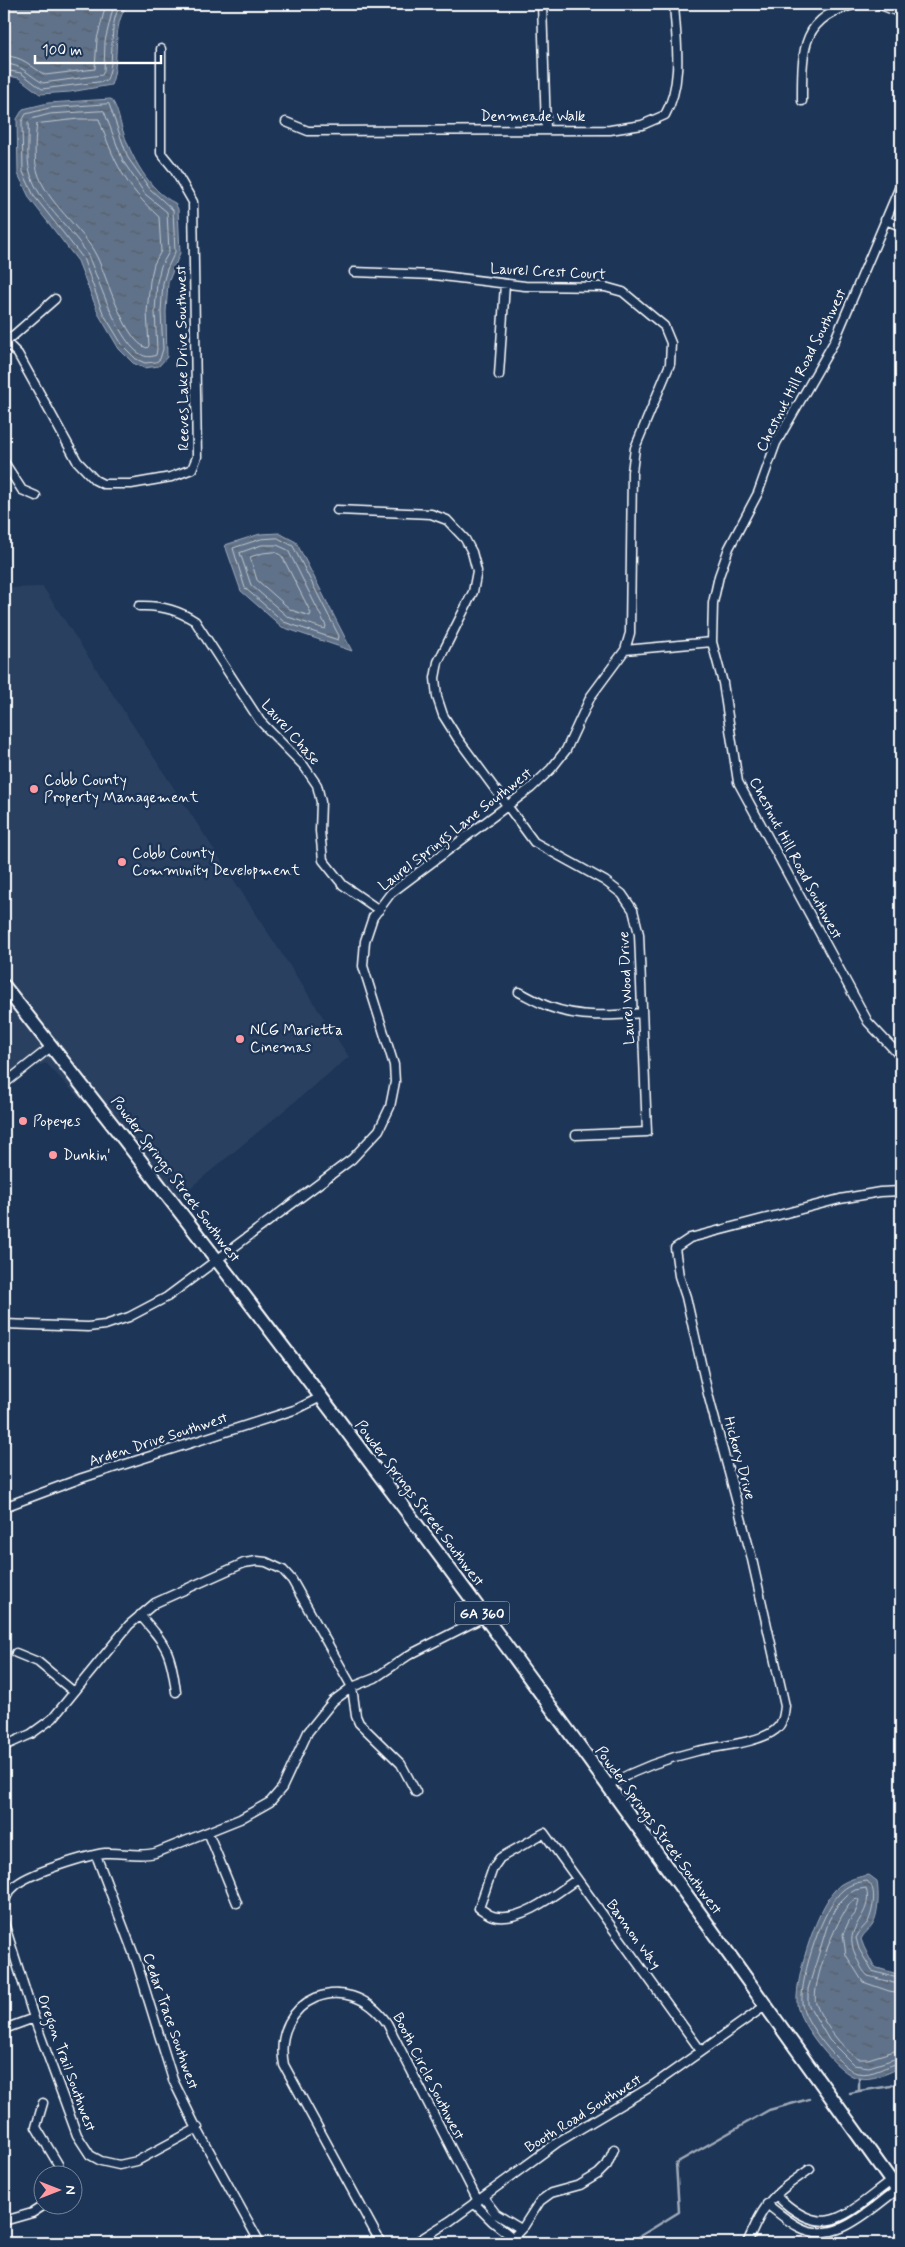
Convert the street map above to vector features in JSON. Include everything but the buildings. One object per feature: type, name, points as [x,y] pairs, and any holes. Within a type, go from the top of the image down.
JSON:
[{"type":"main road","name":"Powder Springs Street Southwest","points":[[4,986],[102,1108],[321,1397],[608,1785],[896,2189]]},
{"type":"street","points":[[542,4],[546,129]]},
{"type":"street","name":"Denmeade Walk","points":[[286,122],[308,131],[610,130],[642,125],[665,115],[675,86],[677,62],[674,4]]},
{"type":"street","points":[[802,101],[804,49],[812,29],[826,16],[847,6],[858,4]]},
{"type":"street","points":[[878,4],[901,12]]},
{"type":"street","name":"Reeves Lake Drive Southwest","points":[[55,299],[6,342],[18,354],[77,461],[95,480],[104,484],[131,484],[171,477],[192,469],[197,457],[193,202],[174,169],[161,153],[161,50]]},
{"type":"street","name":"Chestnut Hill Road Southwest","points":[[901,184],[834,342],[776,443],[758,492],[729,548],[719,576],[713,603],[712,642],[722,683],[738,782],[868,1022],[901,1057]]},
{"type":"street","points":[[885,220],[901,226]]},
{"type":"street","name":"Laurel Crest Court","points":[[354,272],[434,275],[525,286],[605,286],[623,292],[664,326],[671,343],[670,364],[635,448],[632,472],[630,633],[625,650]]},
{"type":"street","points":[[499,375],[505,284]]},
{"type":"street","points":[[4,462],[22,490],[36,496]]},
{"type":"street","name":"Laurel Wood Drive","points":[[336,510],[431,514],[448,520],[465,539],[472,552],[477,571],[473,592],[438,662],[435,678],[437,697],[443,714],[458,739],[534,842],[605,881],[622,894],[634,910],[639,934],[647,1132],[576,1135]]},
{"type":"street","name":"Laurel Chase","points":[[139,606],[153,606],[180,611],[195,621],[260,721],[304,766],[317,784],[321,802],[320,831],[323,860],[343,885],[378,910]]},
{"type":"street","points":[[625,650],[712,642]]},
{"type":"street","name":"Laurel Springs Lane Southwest","points":[[4,1324],[88,1327],[116,1322],[167,1298],[216,1259],[352,1159],[379,1130],[390,1107],[395,1082],[394,1065],[363,966],[365,941],[373,917],[391,893],[531,788],[550,769],[566,750],[591,696],[625,650]]},
{"type":"street","points":[[518,992],[551,1008],[580,1013],[604,1016],[642,1013]]},
{"type":"street","points":[[4,1084],[52,1046]]},
{"type":"street","name":"Hickory Drive","points":[[608,1785],[623,1777],[688,1754],[750,1740],[775,1730],[784,1717],[785,1706],[751,1555],[708,1394],[686,1297],[679,1276],[675,1248],[690,1238],[811,1206],[880,1192],[901,1191]]},
{"type":"street","name":"Arden Drive Southwest","points":[[4,1507],[82,1478],[297,1409],[321,1397]]},
{"type":"street","points":[[4,1746],[44,1726],[60,1710],[140,1615],[164,1598],[244,1563],[266,1562],[283,1570],[292,1580],[352,1687],[356,1716],[359,1723],[401,1764],[416,1792]]},
{"type":"street","points":[[140,1615],[159,1636],[169,1652],[172,1660],[176,1692]]},
{"type":"street","points":[[4,1906],[8,1894],[16,1885],[24,1880],[96,1855],[149,1855],[252,1813],[275,1797],[289,1774],[308,1732],[333,1701],[352,1687],[375,1678],[409,1656],[484,1617]]},
{"type":"street","points":[[16,1653],[38,1662],[74,1692]]},
{"type":"street","points":[[208,1832],[237,1903]]},
{"type":"street","name":"Bannon Way","points":[[578,1880],[534,1908],[508,1917],[493,1916],[479,1908],[493,1868],[500,1858],[544,1833],[578,1880],[701,2051]]},
{"type":"street","name":"Cedar Trace Southwest","points":[[96,1855],[137,1964],[169,2069],[198,2128],[260,2243]]},
{"type":"street","name":"Oregon Trail Southwest","points":[[4,1923],[34,2018],[77,2135],[90,2155],[101,2161],[119,2166],[137,2161],[198,2128]]},
{"type":"street","name":"Booth Circle Southwest","points":[[381,2243],[284,2065],[282,2053],[286,2027],[294,2015],[312,2000],[333,1994],[349,1994],[362,1999],[381,2013],[478,2200]]},
{"type":"street","name":"Booth Road Southwest","points":[[415,2243],[558,2142],[652,2086],[765,2006]]},
{"type":"street","points":[[4,2029],[34,2018]]},
{"type":"street","points":[[43,2103],[36,2127],[58,2164]]},
{"type":"street","points":[[478,2200],[493,2222],[511,2241],[540,2201],[551,2193],[580,2185],[598,2174],[607,2166],[614,2149]]},
{"type":"street","points":[[747,2243],[767,2204],[810,2169]]},
{"type":"street","points":[[776,2195],[802,2216],[815,2221],[826,2221],[843,2216],[896,2189]]},
{"type":"street","points":[[767,2204],[799,2227],[814,2232],[828,2232],[846,2226],[896,2189]]},
{"type":"street","points":[[478,2200],[496,2214],[521,2229]]},
{"type":"street","points":[[4,2221],[32,2212]]},
{"type":"shaded area","points":[[43,587],[349,1057],[167,1207],[115,1136],[46,1063],[27,1070],[4,1087],[4,588]]},
{"type":"water","points":[[4,4],[128,4],[119,23],[114,75],[111,85],[70,92],[40,94],[19,78],[4,75]]},
{"type":"water","points":[[111,99],[135,160],[149,181],[157,190],[175,203],[178,209],[180,253],[168,283],[166,312],[167,357],[159,366],[144,368],[133,363],[119,349],[99,315],[78,261],[30,199],[18,174],[17,119],[23,109],[48,103]]},
{"type":"water","points":[[279,533],[296,542],[352,651],[282,627],[241,591],[225,545],[260,534]]},
{"type":"water","points":[[869,1875],[877,1881],[877,1911],[872,1926],[861,1939],[874,1967],[901,1975],[901,2067],[880,2076],[863,2079],[850,2075],[821,2047],[799,2013],[797,1992],[809,1941],[816,1923],[832,1894],[840,1885],[847,1881]]},
{"type":"waterway","points":[[850,2093],[859,2091],[859,2079]]},
{"type":"waterway","points":[[859,2091],[891,2086],[901,2080]]},
{"type":"waterway","points":[[629,2243],[679,2212],[676,2163],[769,2110],[809,2099]]},
{"type":"place","name":"Cobb County Property Management","points":[[34,789]]},
{"type":"place","name":"Cobb County Community Development","points":[[122,862]]},
{"type":"place","name":"NCG Marietta Cinemas","points":[[240,1039]]},
{"type":"place","name":"Popeyes","points":[[23,1121]]},
{"type":"place","name":"Dunkin'","points":[[53,1155]]}]
